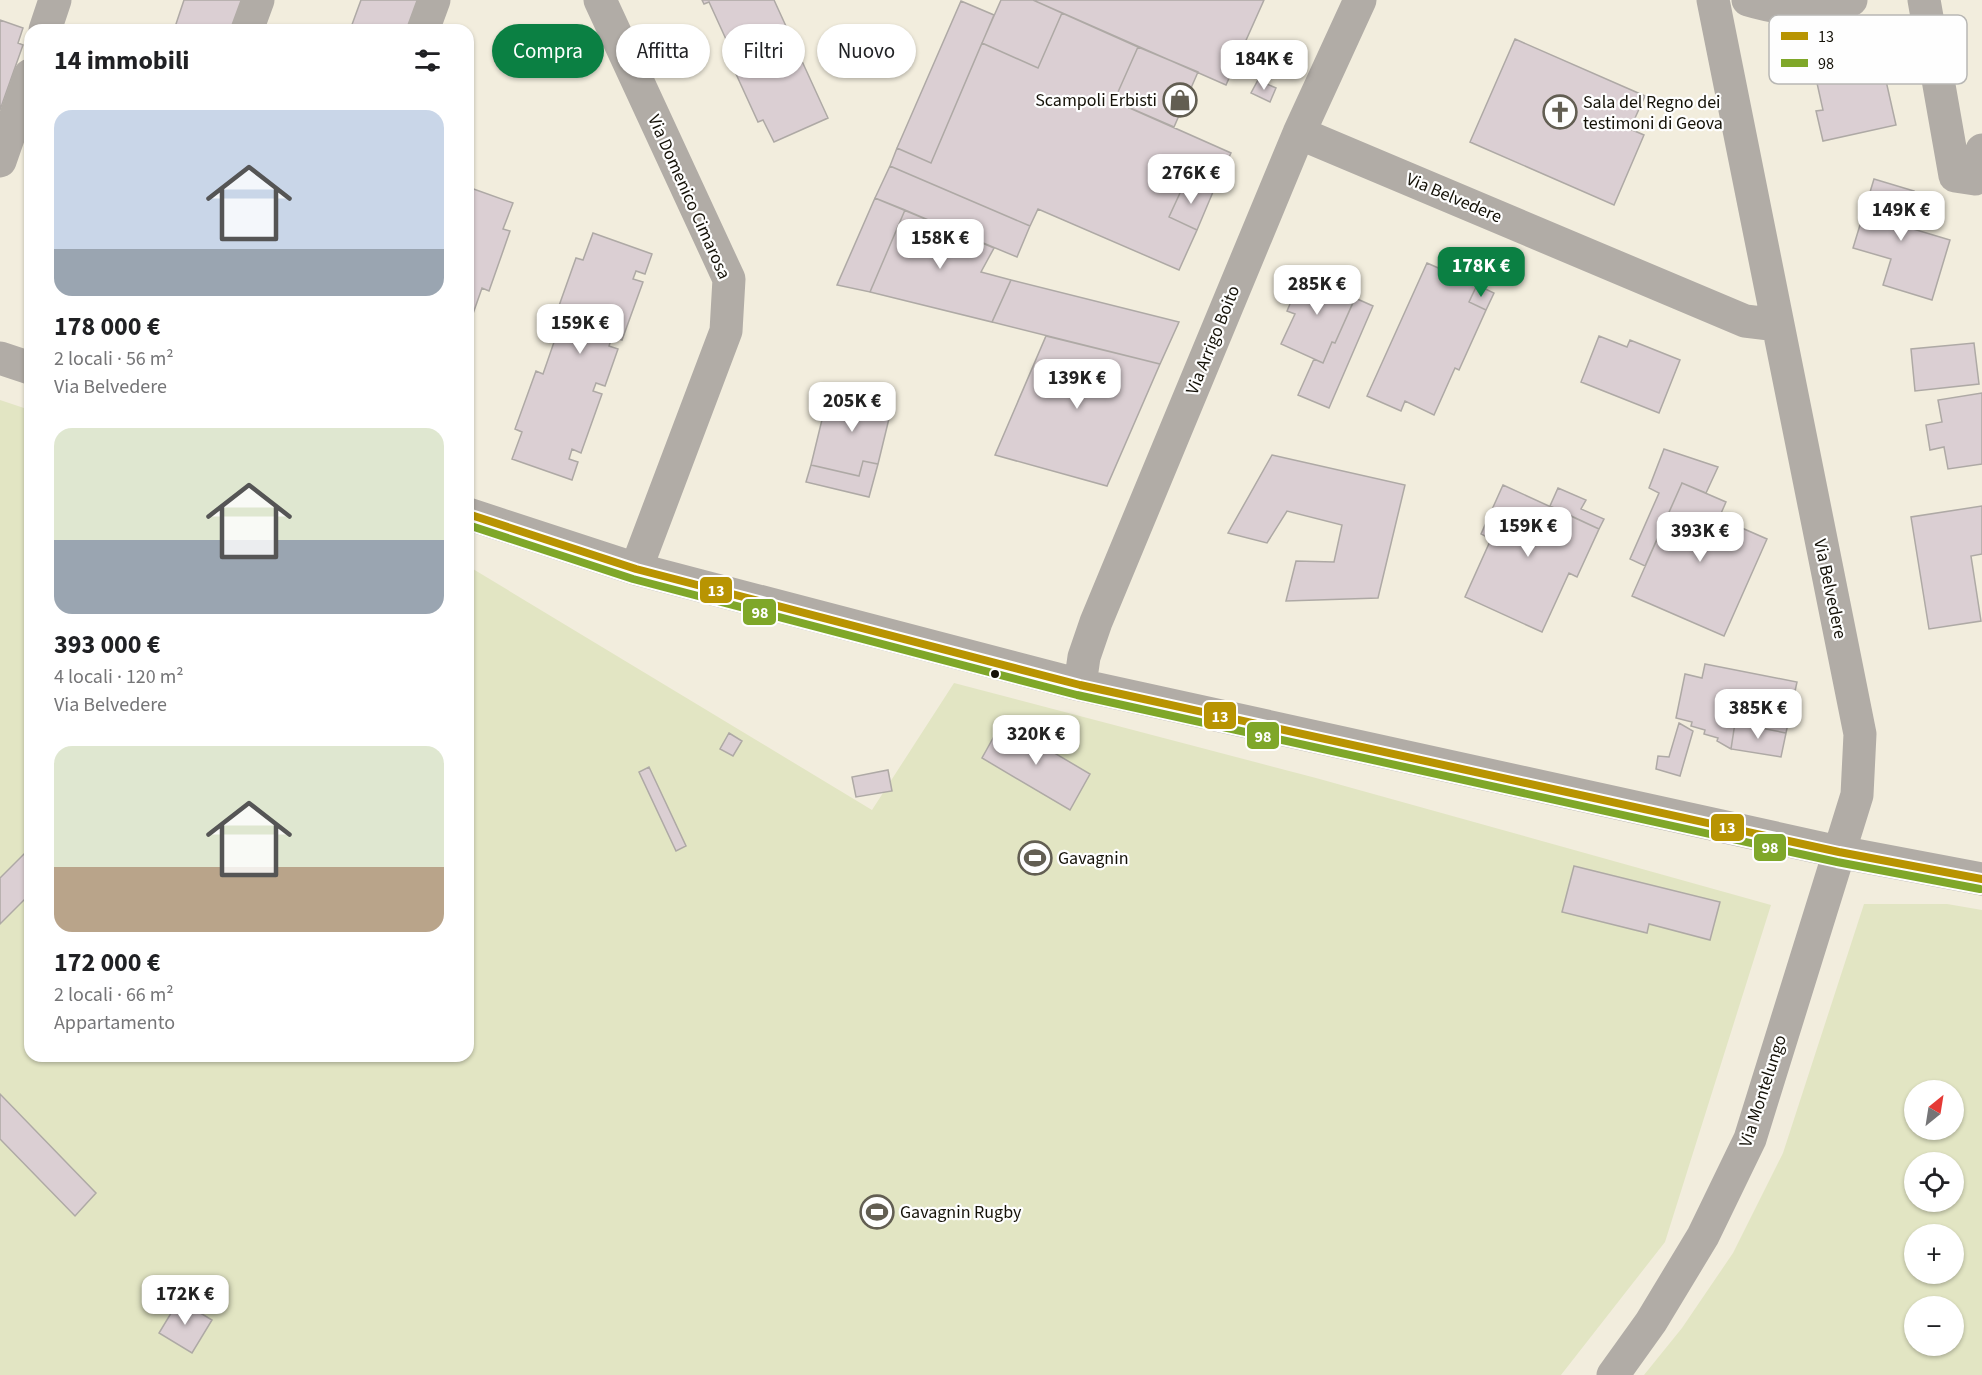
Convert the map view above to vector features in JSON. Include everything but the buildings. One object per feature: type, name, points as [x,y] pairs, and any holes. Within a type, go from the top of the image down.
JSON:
[{"type":"street","points":[[47,24],[55,0]]},
{"type":"street","points":[[249,24],[258,0]]},
{"type":"street","points":[[425,24],[434,0]]},
{"type":"street","name":"Via Domenico Cimarosa","points":[[600,0],[729,279],[726,331],[636,569]]},
{"type":"street","name":"Via Arrigo Boito","points":[[1080,685],[1084,657],[1096,622],[1299,133],[1359,0]]},
{"type":"street","points":[[1748,0],[1773,8],[1801,10],[1851,0]]},
{"type":"street","points":[[1924,0],[1927,15]]},
{"type":"street","name":"Via Belvedere","points":[[1720,2],[1778,325],[1860,734],[1857,795],[1839,852]]},
{"type":"street","points":[[1939,84],[1955,176],[1975,179],[1982,150]]},
{"type":"street","points":[[0,161],[24,94]]},
{"type":"street","name":"Via Belvedere","points":[[1299,133],[1745,321],[1778,325]]},
{"type":"street","points":[[0,358],[24,366]]},
{"type":"street","points":[[474,516],[636,569],[1080,685],[1839,852],[1982,879]]},
{"type":"street","name":"Via Montelungo","points":[[1613,1375],[1651,1322],[1703,1236],[1750,1139],[1839,852]]},
{"type":"green space","name":"Gavagnin","points":[[0,400],[24,408],[24,1062],[474,1062],[474,570],[872,810],[954,683],[1316,778],[1771,905],[1665,1242],[1561,1375],[0,1375]]},
{"type":"green space","points":[[1864,904],[1947,904],[1982,910],[1982,1375],[1644,1375],[1682,1328],[1733,1253],[1783,1153]]},
{"type":"transit line","name":"13","points":[[474,516],[636,569],[1080,685],[1839,852],[1982,879]]},
{"type":"transit line","name":"98","points":[[474,527],[633,579],[1077,695],[1837,862],[1980,889]]},
{"type":"place","name":"Scampoli Erbisti","points":[[1180,100]]},
{"type":"place","name":"Sala del Regno dei testimoni di Geova","points":[[1560,112]]},
{"type":"place","name":"Gavagnin","points":[[1035,858]]},
{"type":"place","name":"Gavagnin Rugby","points":[[877,1212]]}]
